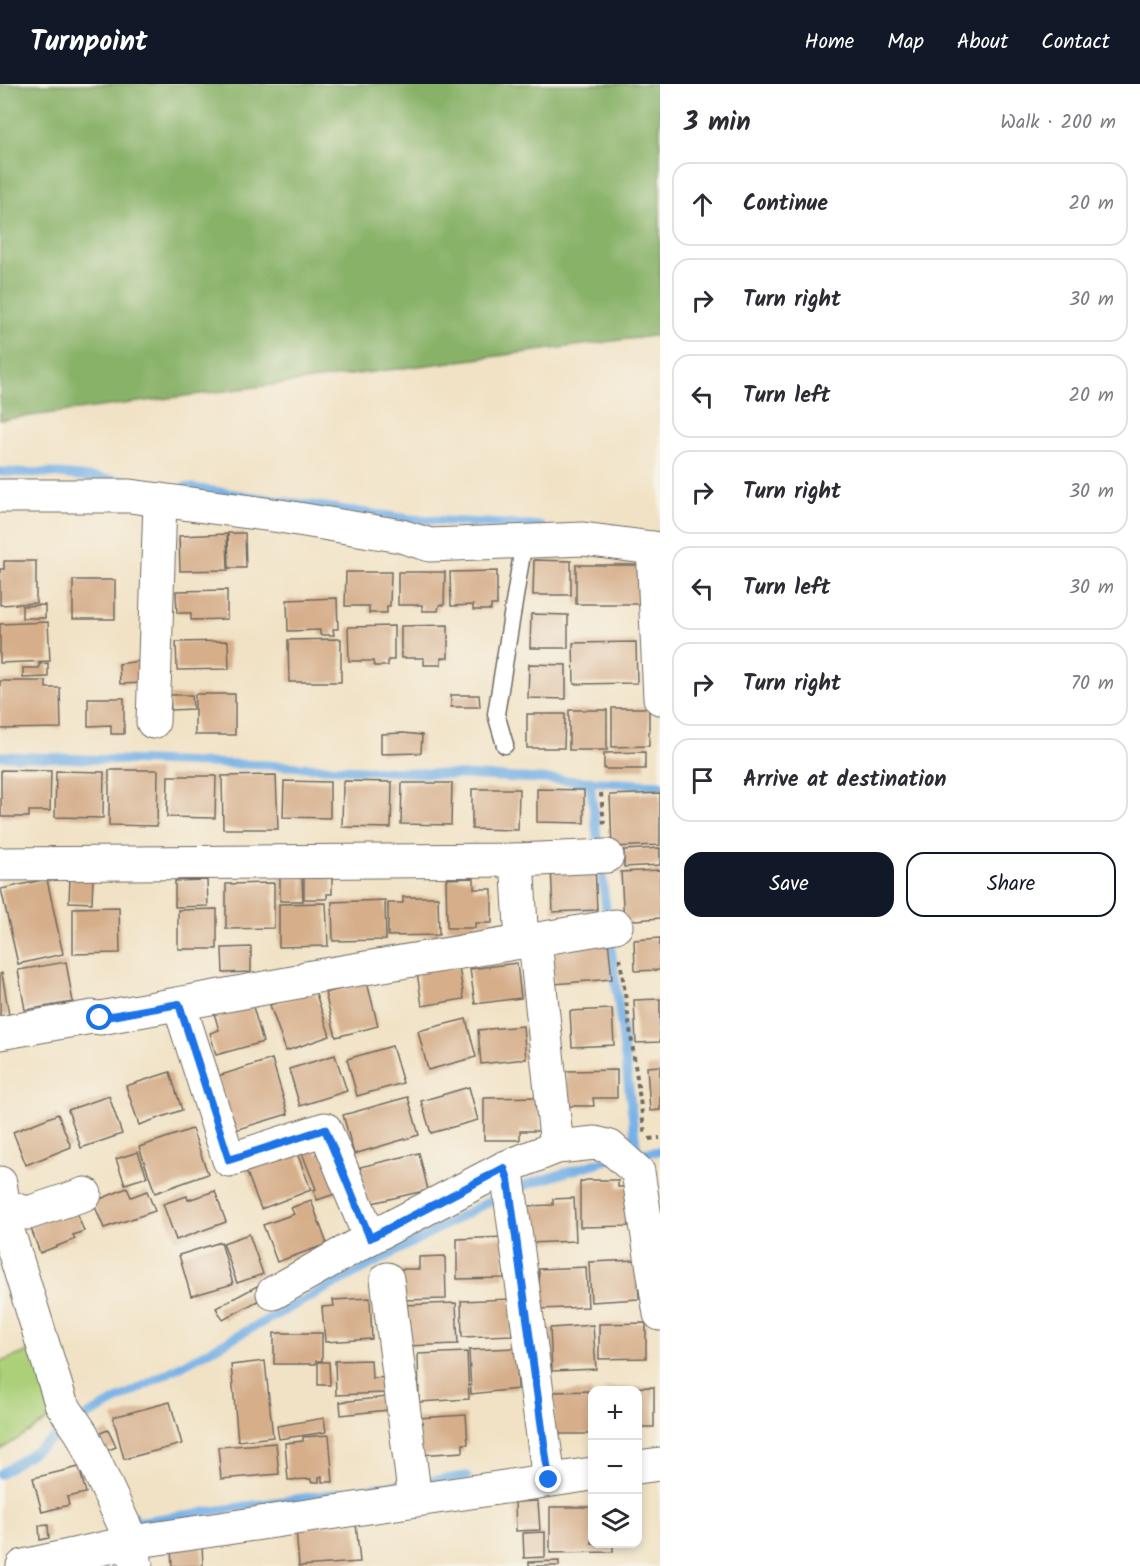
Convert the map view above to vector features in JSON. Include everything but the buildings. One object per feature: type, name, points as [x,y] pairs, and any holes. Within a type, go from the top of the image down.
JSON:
[{"type":"street","points":[[0,496],[130,496],[401,536],[430,545],[583,539],[657,548],[660,698]]},
{"type":"street","points":[[153,722],[160,500]]},
{"type":"street","points":[[0,864],[517,860],[601,856]]},
{"type":"street","points":[[517,860],[525,936],[557,1147]]},
{"type":"street","points":[[0,1033],[179,1004],[525,936],[610,927]]},
{"type":"street","points":[[179,1004],[229,1160],[325,1129],[370,1238]]},
{"type":"street","points":[[273,1293],[370,1238],[508,1184],[557,1147],[595,1143],[620,1156],[638,1172],[655,1249],[660,1314]]},
{"type":"street","points":[[508,1184],[549,1480]]},
{"type":"street","points":[[2,1199],[28,1213],[85,1194]]},
{"type":"street","points":[[2,1199],[7,1228],[61,1402],[75,1424],[134,1554]]},
{"type":"street","points":[[387,1279],[415,1500]]},
{"type":"street","points":[[642,1466],[660,1464]]},
{"type":"street","points":[[23,1566],[134,1554],[415,1500],[588,1475]]},
{"type":"lane","points":[[505,745],[496,714],[524,541]]},
{"type":"path","points":[[601,793],[601,856]]},
{"type":"path","points":[[610,927],[646,1139],[660,1138]]},
{"type":"green space","points":[[0,84],[660,84],[660,335],[0,420]]},
{"type":"green space","points":[[35,1349],[53,1417],[0,1450],[0,1362]]},
{"type":"waterway","points":[[0,472],[51,473],[124,481]]},
{"type":"waterway","points":[[185,487],[409,519],[541,526]]},
{"type":"waterway","points":[[0,756],[264,765],[660,785]]},
{"type":"waterway","points":[[590,781],[637,1152]]},
{"type":"waterway","points":[[630,1154],[660,1151]]},
{"type":"waterway","points":[[0,1474],[87,1416],[490,1201],[528,1184],[614,1158]]},
{"type":"waterway","points":[[430,1481],[467,1476]]},
{"type":"waterway","points":[[133,1516],[136,1522],[394,1485]]},
{"type":"route","points":[[100,1018],[179,1004],[229,1160],[325,1129],[370,1238],[504,1168],[508,1179],[549,1480]]}]
